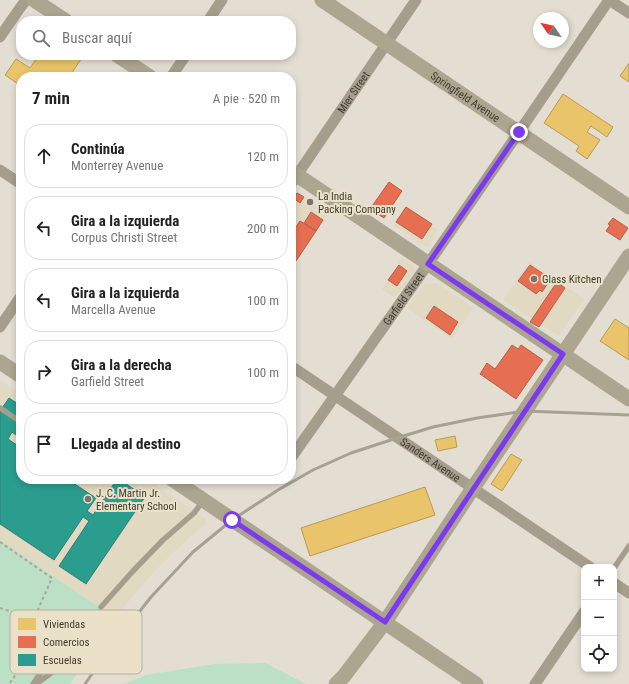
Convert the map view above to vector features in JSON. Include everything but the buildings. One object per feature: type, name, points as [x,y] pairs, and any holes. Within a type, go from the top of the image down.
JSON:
[{"type":"main road","points":[[34,0],[58,16]]},
{"type":"main road","name":"Springfield Avenue","points":[[322,0],[629,207]]},
{"type":"main road","points":[[124,60],[142,72]]},
{"type":"main road","points":[[296,179],[428,264],[629,399]]},
{"type":"main road","points":[[336,684],[344,676],[385,622],[629,256]]},
{"type":"main road","points":[[0,362],[16,373]]},
{"type":"main road","points":[[179,484],[476,684]]},
{"type":"street","points":[[0,37],[26,0]]},
{"type":"street","points":[[211,16],[222,0]]},
{"type":"street","name":"Mier Street","points":[[296,173],[416,0]]},
{"type":"street","points":[[609,0],[629,13]]},
{"type":"street","name":"Garfield Street","points":[[296,451],[428,264],[609,0]]},
{"type":"street","points":[[174,72],[183,60]]},
{"type":"street","points":[[0,170],[16,181]]},
{"type":"street","points":[[0,327],[16,303]]},
{"type":"street","name":"Sanders Avenue","points":[[296,369],[586,564]]},
{"type":"street","points":[[617,585],[629,593]]},
{"type":"street","points":[[535,684],[581,616]]},
{"type":"lane","points":[[0,408],[16,419]]},
{"type":"lane","points":[[101,608],[133,570],[163,540],[194,513],[203,501]]},
{"type":"lane","points":[[617,564],[629,546]]},
{"type":"lane","points":[[34,684],[41,674]]},
{"type":"lane","points":[[34,684],[50,674]]},
{"type":"path","points":[[0,542],[52,578],[38,610]]},
{"type":"path","points":[[0,608],[10,611]]},
{"type":"path","points":[[9,684],[16,674]]},
{"type":"shaded area","points":[[297,193],[329,213],[296,262]]},
{"type":"shaded area","points":[[406,207],[438,230],[428,246],[424,246],[393,225]]},
{"type":"shaded area","points":[[402,258],[415,269],[414,273],[395,298],[382,289]]},
{"type":"shaded area","points":[[529,262],[584,299],[559,336],[503,300]]},
{"type":"shaded area","points":[[425,283],[437,283],[474,308],[452,339],[407,308]]},
{"type":"shaded area","name":"J. C. Martin Jr. Elementary School","points":[[0,380],[16,391],[16,484],[154,484],[206,519],[205,524],[156,570],[122,610],[103,610],[0,540]]},
{"type":"green space","points":[[0,540],[103,610],[10,610],[10,674],[77,674],[70,684],[0,684]]},
{"type":"green space","points":[[265,663],[306,684],[124,684],[146,675],[214,664]]},
{"type":"railway","points":[[296,480],[313,470],[351,453],[433,427],[477,418],[525,411],[629,415]]},
{"type":"railway","points":[[141,610],[193,552],[232,520],[288,484]]},
{"type":"railway","points":[[85,684],[92,674]]},
{"type":"place","name":"La India Packing Company","points":[[310,202]]},
{"type":"place","name":"Glass Kitchen","points":[[534,279]]},
{"type":"place","name":"J. C. Martin Jr. Elementary School","points":[[88,499]]},
{"type":"route","points":[[232,520],[385,622],[563,354],[428,264],[519,132]]}]
